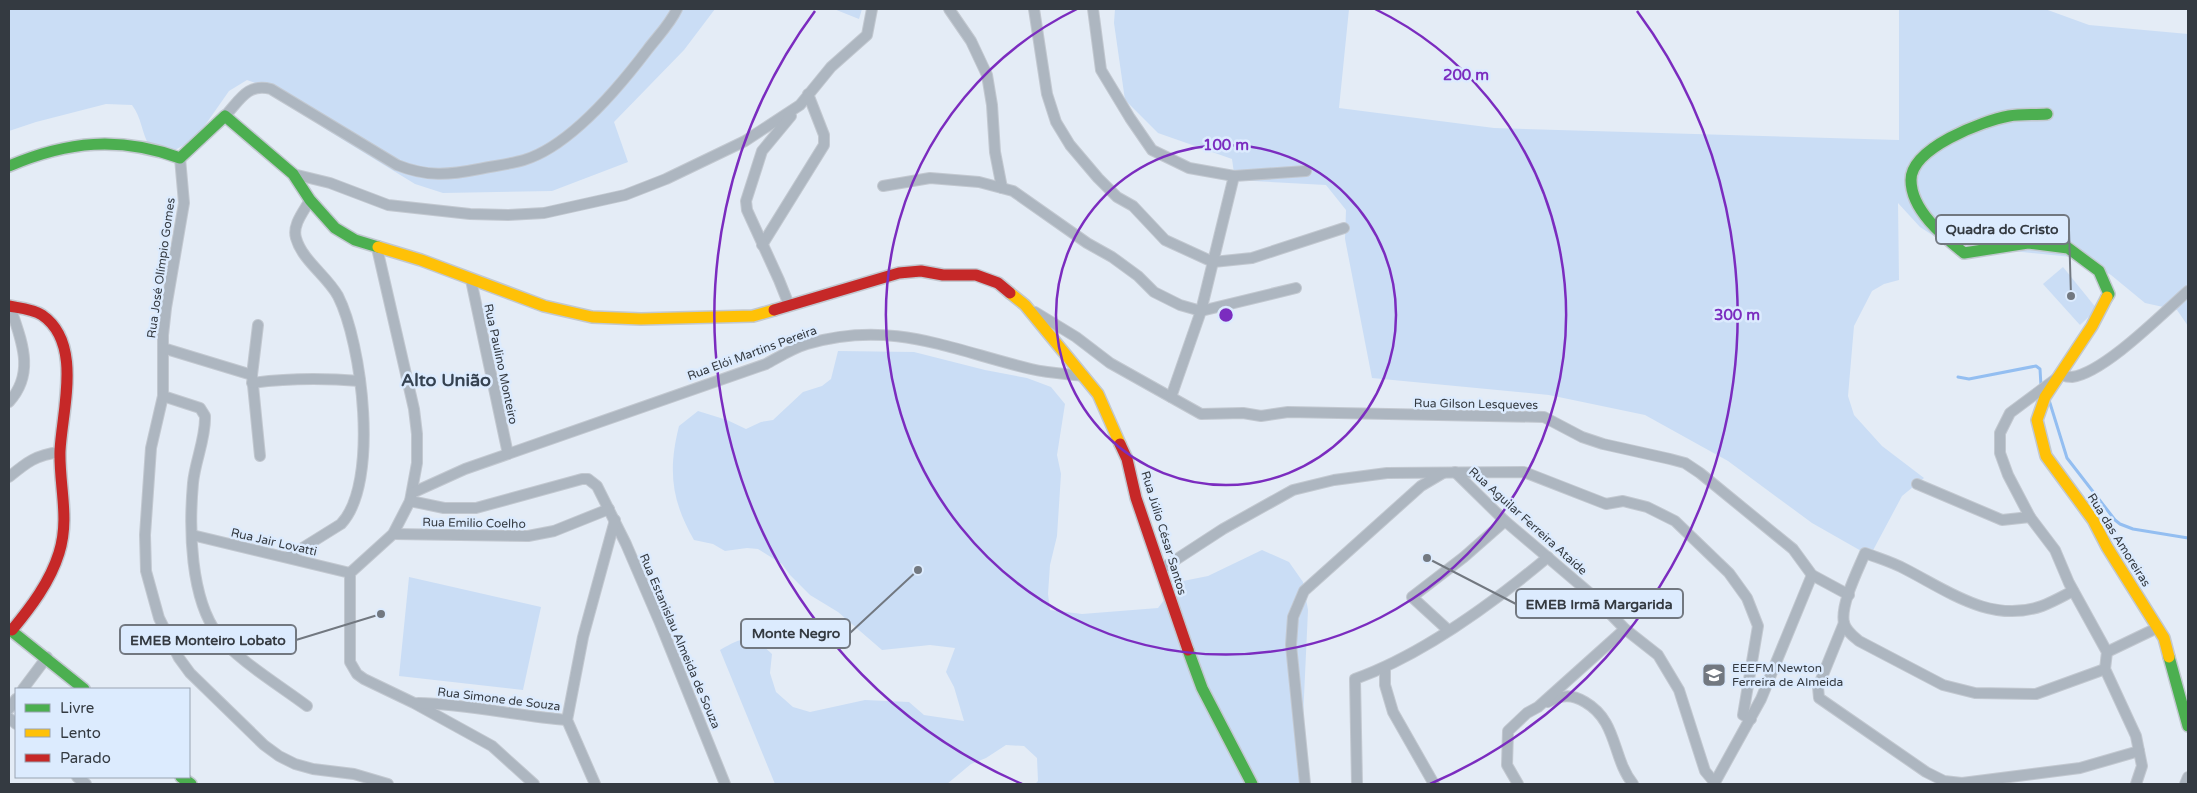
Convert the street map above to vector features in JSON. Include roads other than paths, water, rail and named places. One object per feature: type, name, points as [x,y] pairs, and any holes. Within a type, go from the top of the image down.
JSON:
[{"type":"main road","name":"Rua das Amoreiras","points":[[2047,114],[2009,116],[1964,129],[1935,148],[1913,167],[1910,179],[1912,192],[1935,227],[1950,243],[1964,253],[2028,243],[2044,244],[2068,248],[2084,258],[2099,271],[2109,294],[2092,326],[2045,397],[2037,420],[2046,456],[2093,520],[2107,547],[2164,638],[2188,726]]},
{"type":"main road","points":[[9,166],[25,158],[77,144],[107,142],[166,152],[180,158],[225,116]]},
{"type":"main road","name":"Rua Júlio César Santos","points":[[225,116],[293,174],[310,200],[335,228],[355,240],[421,260],[544,306],[592,317],[641,319],[753,316],[876,278],[921,271],[943,275],[976,275],[998,283],[1025,305],[1098,394],[1127,459],[1136,498],[1202,688],[1252,784]]},
{"type":"main road","points":[[9,306],[31,310],[42,315],[54,326],[66,354],[65,396],[60,452],[64,516],[62,541],[43,588],[10,630],[47,657],[83,688]]},
{"type":"street","points":[[225,116],[246,93],[260,86],[271,89],[390,161],[415,173],[431,175],[452,173],[524,160],[543,152],[557,142],[608,98],[626,79],[677,9]]},
{"type":"street","points":[[789,305],[746,210],[746,201],[762,151],[831,67],[867,35],[872,9]]},
{"type":"street","points":[[949,9],[971,41],[987,75],[992,105],[994,152],[1002,188]]},
{"type":"street","points":[[1034,9],[1047,94],[1056,122],[1070,145],[1098,178],[1117,197],[1133,206],[1165,240],[1213,262],[1252,258],[1344,228]]},
{"type":"street","points":[[1093,9],[1101,70],[1152,150],[1189,168],[1234,176],[1306,171]]},
{"type":"street","points":[[762,245],[824,145],[824,135],[808,94]]},
{"type":"street","points":[[293,174],[330,183],[379,202],[409,208],[508,216],[544,213],[625,195],[666,179],[744,141],[800,105]]},
{"type":"street","name":"Rua José Olímpio Gomes","points":[[180,158],[184,203],[166,308],[163,348],[163,396],[151,448],[145,535],[146,571],[159,618],[179,658],[190,673],[264,745],[279,756],[295,764],[313,769],[354,774],[388,784]]},
{"type":"street","points":[[1171,397],[1201,311],[1234,176]]},
{"type":"street","points":[[883,186],[930,178],[979,182],[1013,191],[1087,243],[1112,257],[1138,276],[1154,292],[1180,305],[1201,311],[1296,288]]},
{"type":"street","points":[[288,557],[341,524],[352,507],[362,464],[364,436],[360,380],[345,312],[337,294],[301,249],[296,237],[295,228],[310,200]]},
{"type":"street","points":[[350,573],[394,534],[411,497],[417,463],[415,417],[377,248]]},
{"type":"street","name":"Rua Paulino Monteiro","points":[[471,280],[508,454]]},
{"type":"street","points":[[2136,784],[2142,766],[2136,736],[2105,669],[2107,652],[2073,591],[2055,550],[2030,517],[2008,475],[2000,453],[2000,434],[2010,414],[2060,375],[2071,377],[2084,373],[2110,359],[2188,291]]},
{"type":"street","name":"Rua Gilson Lesqueves","points":[[1025,305],[1076,337],[1110,363],[1201,414],[1243,413],[1261,416],[1288,412],[1544,417],[1582,437],[1684,464],[1700,473],[1793,549],[1812,574],[1849,594]]},
{"type":"street","points":[[9,306],[20,339],[24,372],[22,385],[9,402]]},
{"type":"street","points":[[258,326],[252,379],[260,456]]},
{"type":"street","name":"Rua Elói Martins Pereira","points":[[411,497],[465,468],[766,364],[804,344],[836,337],[890,335],[938,342],[1033,370],[1084,376]]},
{"type":"street","points":[[163,348],[252,379],[312,378],[360,380]]},
{"type":"street","points":[[163,396],[200,408],[205,416],[193,484],[192,535],[198,595],[206,617],[219,636],[234,652],[307,706]]},
{"type":"street","points":[[9,478],[31,459],[42,454],[60,452]]},
{"type":"street","points":[[1305,784],[1291,645],[1293,617],[1304,590],[1415,491],[1450,472]]},
{"type":"street","name":"Rua Aguilar Ferreira Ataíde","points":[[1450,472],[1592,595],[1625,630],[1658,655],[1679,690],[1706,771],[1714,783]]},
{"type":"street","points":[[1160,570],[1223,529],[1294,490],[1334,480],[1387,473],[1524,472],[1606,504],[1623,501],[1647,507],[1676,521],[1729,573],[1747,598],[1758,626],[1747,717],[1733,752],[1714,783]]},
{"type":"street","name":"Rua Estanislau Almeida de Souza","points":[[411,497],[444,508],[476,508],[582,479],[588,479],[597,486],[615,520],[660,623],[725,784]]},
{"type":"street","points":[[1917,484],[2002,520],[2030,517]]},
{"type":"street","name":"Rua Emilio Coelho","points":[[394,534],[528,536],[554,531],[609,509]]},
{"type":"street","points":[[595,784],[567,720],[583,637],[615,520]]},
{"type":"street","points":[[1448,630],[1412,597],[1464,557],[1505,521]]},
{"type":"street","name":"Rua Jair Lovatti","points":[[192,535],[350,573]]},
{"type":"street","points":[[2073,591],[2041,607],[2011,611],[1979,608],[1903,568],[1865,552],[1844,611],[1844,624],[1818,687],[1819,698],[1926,772],[1944,781],[1962,783],[2080,768],[2139,751]]},
{"type":"street","points":[[1357,784],[1355,679],[1385,668],[1448,630],[1520,580],[1548,557]]},
{"type":"street","name":"Rua Simone de Souza","points":[[350,573],[350,662],[352,669],[364,679],[414,703],[472,707],[530,717],[567,720]]},
{"type":"street","points":[[1747,717],[1761,699],[1812,574]]},
{"type":"street","points":[[1844,624],[1850,634],[1859,641],[1943,684],[1975,693],[2036,694],[2105,669]]},
{"type":"street","points":[[2107,652],[2157,628]]},
{"type":"street","points":[[1538,707],[1625,630]]},
{"type":"street","points":[[24,688],[47,657]]},
{"type":"street","points":[[1385,668],[1384,685],[1393,712],[1434,784]]},
{"type":"street","points":[[1518,784],[1507,765],[1508,731],[1527,712],[1557,698],[1575,696],[1594,707],[1604,719],[1617,746],[1626,776],[1633,784]]},
{"type":"street","points":[[414,703],[492,746],[534,784]]},
{"type":"street","points":[[2185,784],[2188,777]]},
{"type":"waterway","points":[[1958,377],[1969,379],[2036,366],[2040,369],[2041,386]]},
{"type":"waterway","points":[[2049,400],[2067,458],[2115,520],[2133,529],[2188,538]]},
{"type":"place","name":"Quadra do Cristo","points":[[2071,296]]},
{"type":"place","name":"EMEB Irmã Margarida","points":[[1427,558]]},
{"type":"place","name":"Monte Negro","points":[[918,570]]},
{"type":"place","name":"EMEB Monteiro Lobato","points":[[381,614]]},
{"type":"place","name":"EEEFM Newton Ferreira de Almeida","points":[[1714,675]]},
{"type":"district","name":"Alto União","points":[[446,380]]}]
